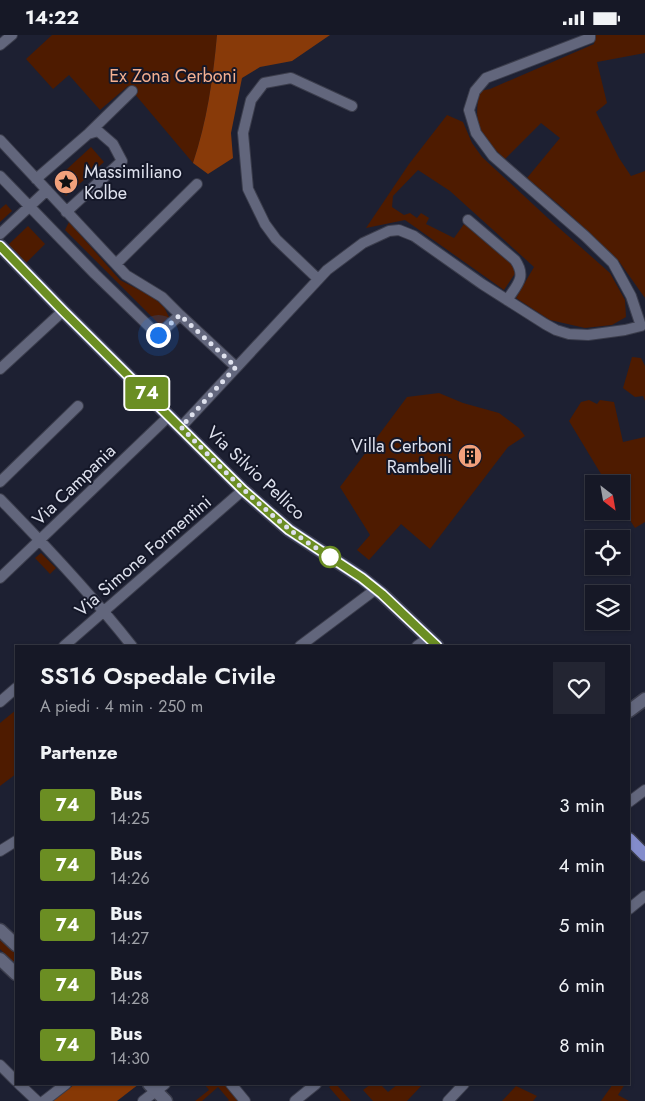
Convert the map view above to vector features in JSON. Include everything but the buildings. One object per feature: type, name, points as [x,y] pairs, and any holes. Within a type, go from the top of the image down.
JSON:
[{"type":"main road","name":"Via Silvio Pellico","points":[[0,246],[243,490],[289,530],[376,589],[433,642]]},
{"type":"main road","points":[[630,840],[645,855]]},
{"type":"street","points":[[0,45],[12,35]]},
{"type":"street","points":[[181,427],[318,279],[344,255],[384,232],[399,231],[414,236],[506,300],[549,327],[569,334],[592,334],[643,325],[613,263],[585,236],[493,156],[476,133],[469,110],[475,91],[486,78],[590,38],[590,35]]},
{"type":"street","points":[[318,279],[276,239],[265,224],[248,189],[243,133],[251,100],[264,83],[291,78],[352,106]]},
{"type":"street","points":[[36,179],[88,134],[132,91]]},
{"type":"street","points":[[66,211],[122,161],[113,144],[98,131],[88,134]]},
{"type":"street","points":[[0,140],[126,275],[162,297],[236,367]]},
{"type":"street","points":[[0,176],[95,274],[158,335],[180,315]]},
{"type":"street","points":[[116,264],[197,184]]},
{"type":"street","points":[[0,233],[46,190]]},
{"type":"street","points":[[468,220],[515,260],[520,268],[520,280],[506,300]]},
{"type":"street","points":[[0,369],[63,311]]},
{"type":"street","points":[[0,482],[78,406]]},
{"type":"street","name":"Via Campania","points":[[0,578],[169,416]]},
{"type":"street","name":"Via Simone Formentini","points":[[65,645],[243,490]]},
{"type":"street","points":[[0,499],[104,611],[131,645]]},
{"type":"street","points":[[301,645],[376,589]]},
{"type":"street","points":[[0,702],[15,689]]},
{"type":"street","points":[[630,710],[645,699]]},
{"type":"street","points":[[630,801],[645,790]]},
{"type":"street","points":[[0,851],[15,842]]},
{"type":"street","points":[[630,908],[645,896]]},
{"type":"street","points":[[0,930],[15,944]]},
{"type":"street","points":[[0,959],[15,974]]},
{"type":"street","points":[[0,1065],[15,1080]]},
{"type":"street","points":[[20,1085],[37,1101]]},
{"type":"street","points":[[44,1101],[65,1085]]},
{"type":"street","points":[[232,1085],[245,1101]]},
{"type":"street","points":[[295,1101],[315,1085]]},
{"type":"street","points":[[448,1101],[463,1085]]},
{"type":"street","points":[[143,1101],[157,1086],[166,1101]]},
{"type":"green space","name":"Ex Zona Cerboni","points":[[52,35],[217,35],[209,100],[193,163],[128,86],[100,110],[69,75],[53,89],[26,59]]},
{"type":"green space","points":[[595,35],[645,35],[645,53],[597,62],[607,103],[596,112],[619,158],[631,176],[645,171],[645,298],[618,260],[563,208],[527,178],[560,138],[541,123],[505,159],[484,137],[478,121],[477,112],[480,91],[490,89],[594,44]]},
{"type":"green space","points":[[447,115],[463,122],[472,143],[482,157],[610,273],[625,300],[626,317],[612,325],[585,328],[550,320],[516,298],[534,267],[450,191],[418,170],[393,196],[392,207],[404,215],[410,213],[417,218],[421,213],[429,218],[426,224],[454,238],[464,224],[511,261],[516,272],[504,290],[405,220],[366,228],[409,164]]},
{"type":"green space","points":[[91,147],[104,162],[66,196],[53,182]]},
{"type":"green space","points":[[6,204],[12,211],[0,222],[0,209]]},
{"type":"green space","points":[[69,222],[120,280],[153,297],[164,307],[169,317],[168,321],[160,325],[65,230]]},
{"type":"green space","points":[[28,226],[45,244],[26,263],[8,245]]},
{"type":"green space","points":[[632,357],[641,358],[645,366],[645,401],[643,396],[635,397],[623,388]]},
{"type":"green space","points":[[439,393],[463,403],[499,413],[519,428],[525,436],[508,447],[430,549],[401,524],[369,560],[357,550],[370,535],[340,487],[407,397]]},
{"type":"green space","points":[[589,400],[597,404],[600,400],[614,402],[623,442],[645,437],[645,522],[635,528],[630,520],[630,475],[602,475],[569,421],[581,402]]},
{"type":"green space","points":[[41,553],[56,568],[50,574],[35,558]]},
{"type":"green space","points":[[15,711],[15,775],[0,786],[0,723]]},
{"type":"green space","points":[[0,938],[15,952],[15,964],[0,949]]},
{"type":"green space","points":[[205,1085],[232,1085],[245,1101],[228,1101],[218,1087],[202,1101],[195,1101],[209,1090]]},
{"type":"green space","points":[[337,1085],[351,1101],[341,1101],[329,1087]]},
{"type":"green space","points":[[370,1085],[381,1085],[388,1092],[397,1085],[422,1085],[407,1101],[373,1101],[363,1090]]},
{"type":"green space","points":[[612,1085],[624,1085],[618,1095],[629,1101],[601,1101]]},
{"type":"green space","points":[[516,1086],[537,1096],[533,1101],[502,1101]]},
{"type":"shaded area","points":[[217,35],[330,35],[292,61],[260,67],[242,78],[231,133],[233,158],[208,174],[193,163],[209,100]]},
{"type":"shaded area","points":[[74,1085],[138,1085],[117,1101],[53,1101]]},
{"type":"bus line","name":"74","points":[[0,246],[243,490],[289,530],[362,578],[382,594],[436,645]]},
{"type":"place","name":"Massimiliano Kolbe","points":[[66,182]]},
{"type":"place","name":"Villa Cerboni Rambelli","points":[[470,456]]},
{"type":"route","points":[[158,335],[180,315],[236,367],[181,427],[243,490],[289,530],[336,561],[330,557]]}]
